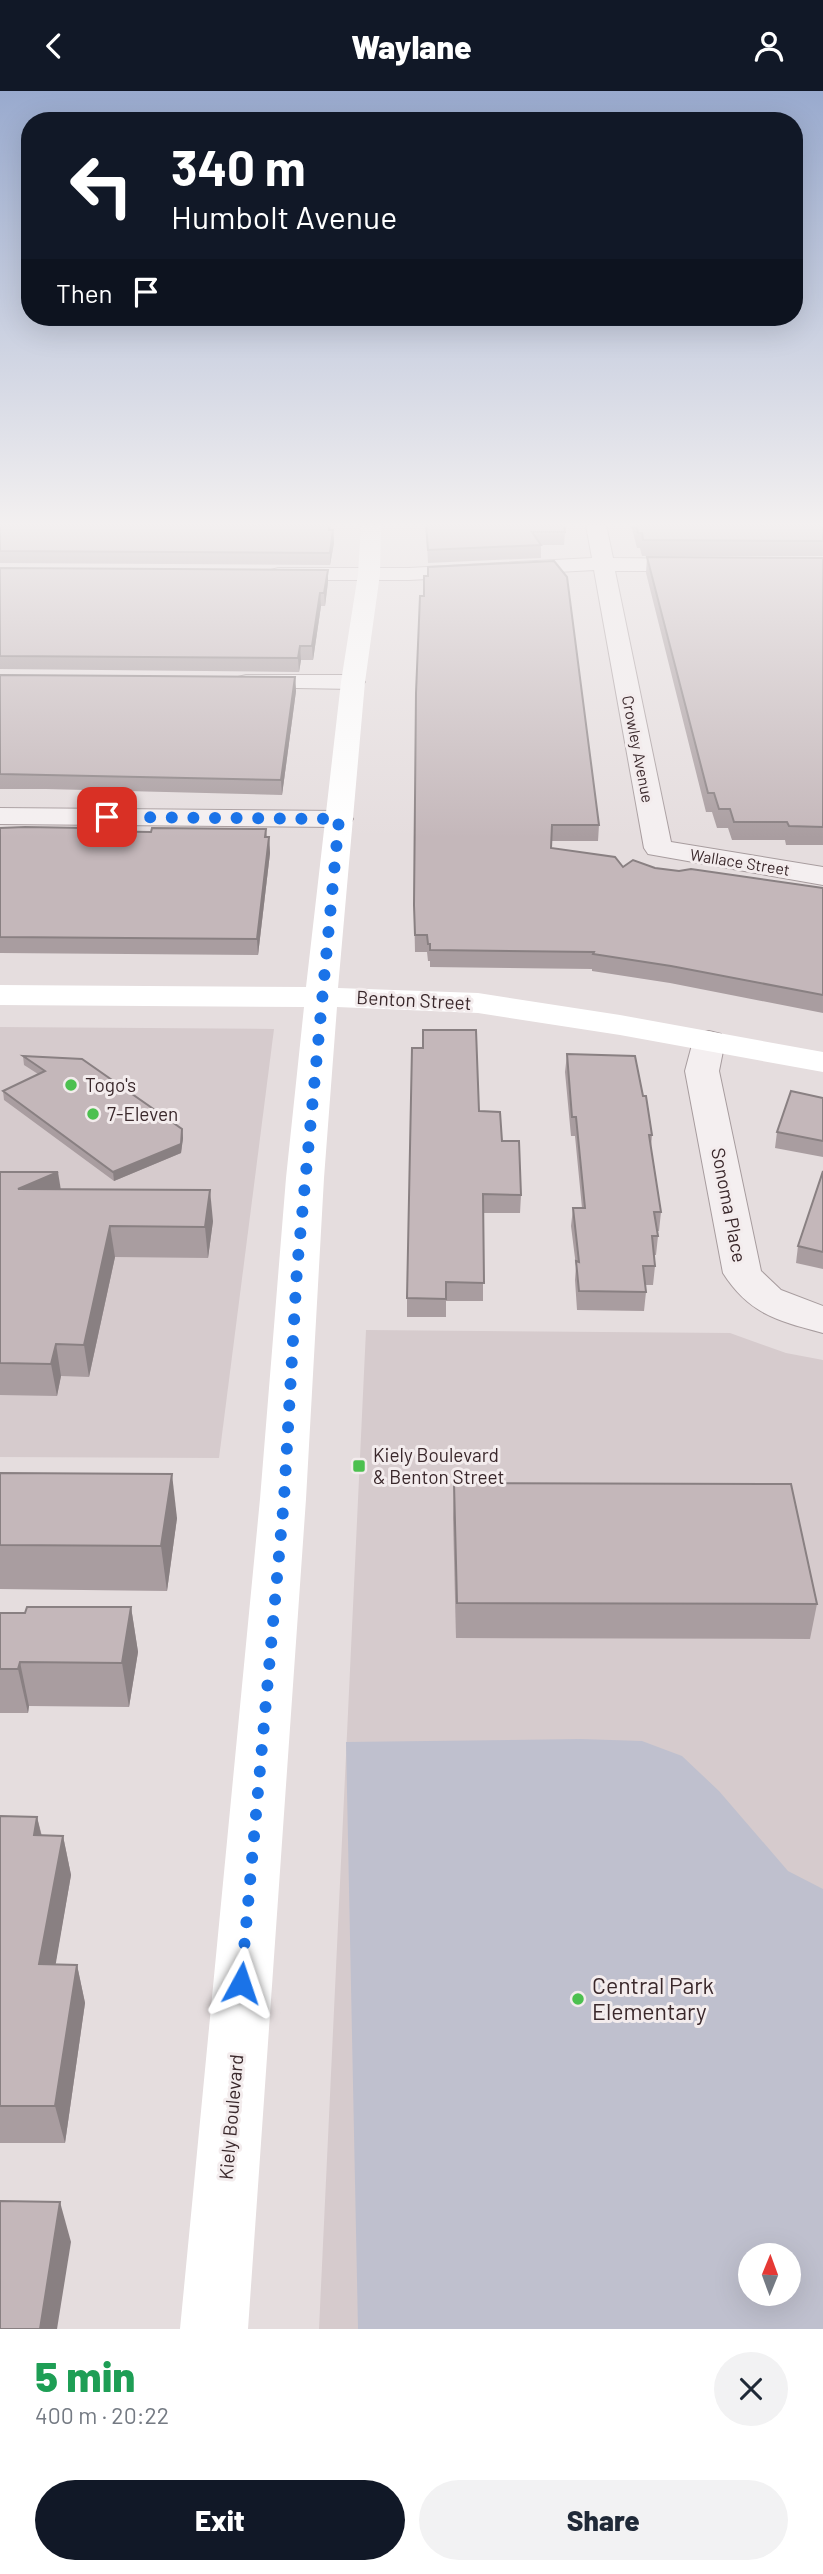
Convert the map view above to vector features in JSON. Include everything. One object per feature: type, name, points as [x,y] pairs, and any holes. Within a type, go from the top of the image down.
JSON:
[{"type":"main road","name":"Kiely Boulevard","points":[[214,2329],[284,1499],[297,1269],[339,819],[361,629]]},
{"type":"main road","name":"Benton Street","points":[[0,995],[322,997],[478,1003],[823,1062]]},
{"type":"street","name":"Crowley Avenue","points":[[615,629],[658,848]]},
{"type":"street","points":[[220,681],[353,682]]},
{"type":"street","points":[[0,816],[339,819]]},
{"type":"street","name":"Wallace Street","points":[[658,848],[823,876]]},
{"type":"street","name":"Sonoma Place","points":[[709,1041],[702,1070],[742,1273],[751,1289],[769,1303],[823,1320]]},
{"type":"shaded area","points":[[0,1027],[274,1029],[219,1458],[0,1457]]},
{"type":"shaded area","name":"Central Park Elementary","points":[[366,1330],[730,1333],[786,1353],[823,1360],[823,2329],[319,2329]]},
{"type":"shaded area","points":[[581,1739],[642,1741],[682,1756],[719,1791],[788,1871],[823,1889],[823,2329],[358,2329],[346,1742]]},
{"type":"building","points":[[0,629],[314,629],[312,646],[300,646],[298,658],[0,656]]},
{"type":"building","points":[[419,629],[574,629],[599,825],[552,825],[551,848],[615,857],[623,867],[633,860],[655,868],[679,871],[691,869],[823,888],[823,995],[593,954],[594,952],[430,950],[427,935],[415,935]]},
{"type":"building","points":[[666,629],[823,629],[823,827],[789,826],[787,822],[734,822],[730,809],[719,809],[714,793],[708,793]]},
{"type":"building","points":[[0,675],[295,677],[281,780],[0,774]]},
{"type":"building","points":[[0,828],[151,832],[152,828],[266,829],[265,837],[269,837],[257,939],[0,937]]},
{"type":"building","points":[[423,1030],[476,1030],[479,1111],[500,1112],[502,1141],[519,1141],[521,1195],[483,1194],[484,1283],[446,1282],[446,1299],[407,1298],[412,1048],[423,1048]]},
{"type":"building","points":[[567,1054],[635,1056],[643,1096],[646,1096],[661,1212],[654,1212],[658,1236],[652,1236],[655,1266],[643,1266],[646,1292],[579,1291],[573,1208],[585,1208],[576,1117],[572,1117]]},
{"type":"building","points":[[23,1056],[82,1059],[182,1129],[181,1144],[113,1172],[3,1091],[45,1071]]},
{"type":"building","points":[[791,1091],[823,1098],[823,1141],[777,1132]]},
{"type":"building","points":[[823,1171],[823,1252],[798,1246]]},
{"type":"building","points":[[0,1172],[58,1172],[18,1189],[210,1190],[205,1227],[110,1226],[84,1345],[56,1344],[51,1364],[0,1363]]},
{"type":"building","points":[[0,1473],[172,1474],[161,1546],[0,1545]]},
{"type":"building","points":[[454,1483],[791,1484],[817,1604],[457,1603]]},
{"type":"building","points":[[27,1607],[131,1607],[122,1663],[20,1662],[18,1669],[0,1669],[0,1613],[25,1613]]},
{"type":"building","points":[[0,1816],[37,1817],[34,1835],[63,1836],[39,1964],[77,1965],[55,2106],[0,2106]]},
{"type":"building","points":[[0,2201],[60,2202],[40,2329],[0,2329]]},
{"type":"place","name":"Togo's","points":[[71,1085]]},
{"type":"place","name":"7-Eleven","points":[[93,1114]]},
{"type":"place","name":"Kiely Boulevard & Benton Street","points":[[359,1466]]},
{"type":"place","name":"Central Park Elementary","points":[[578,1999]]},
{"type":"route","points":[[107,817],[339,819],[297,1269],[284,1499],[241,1983]]}]
